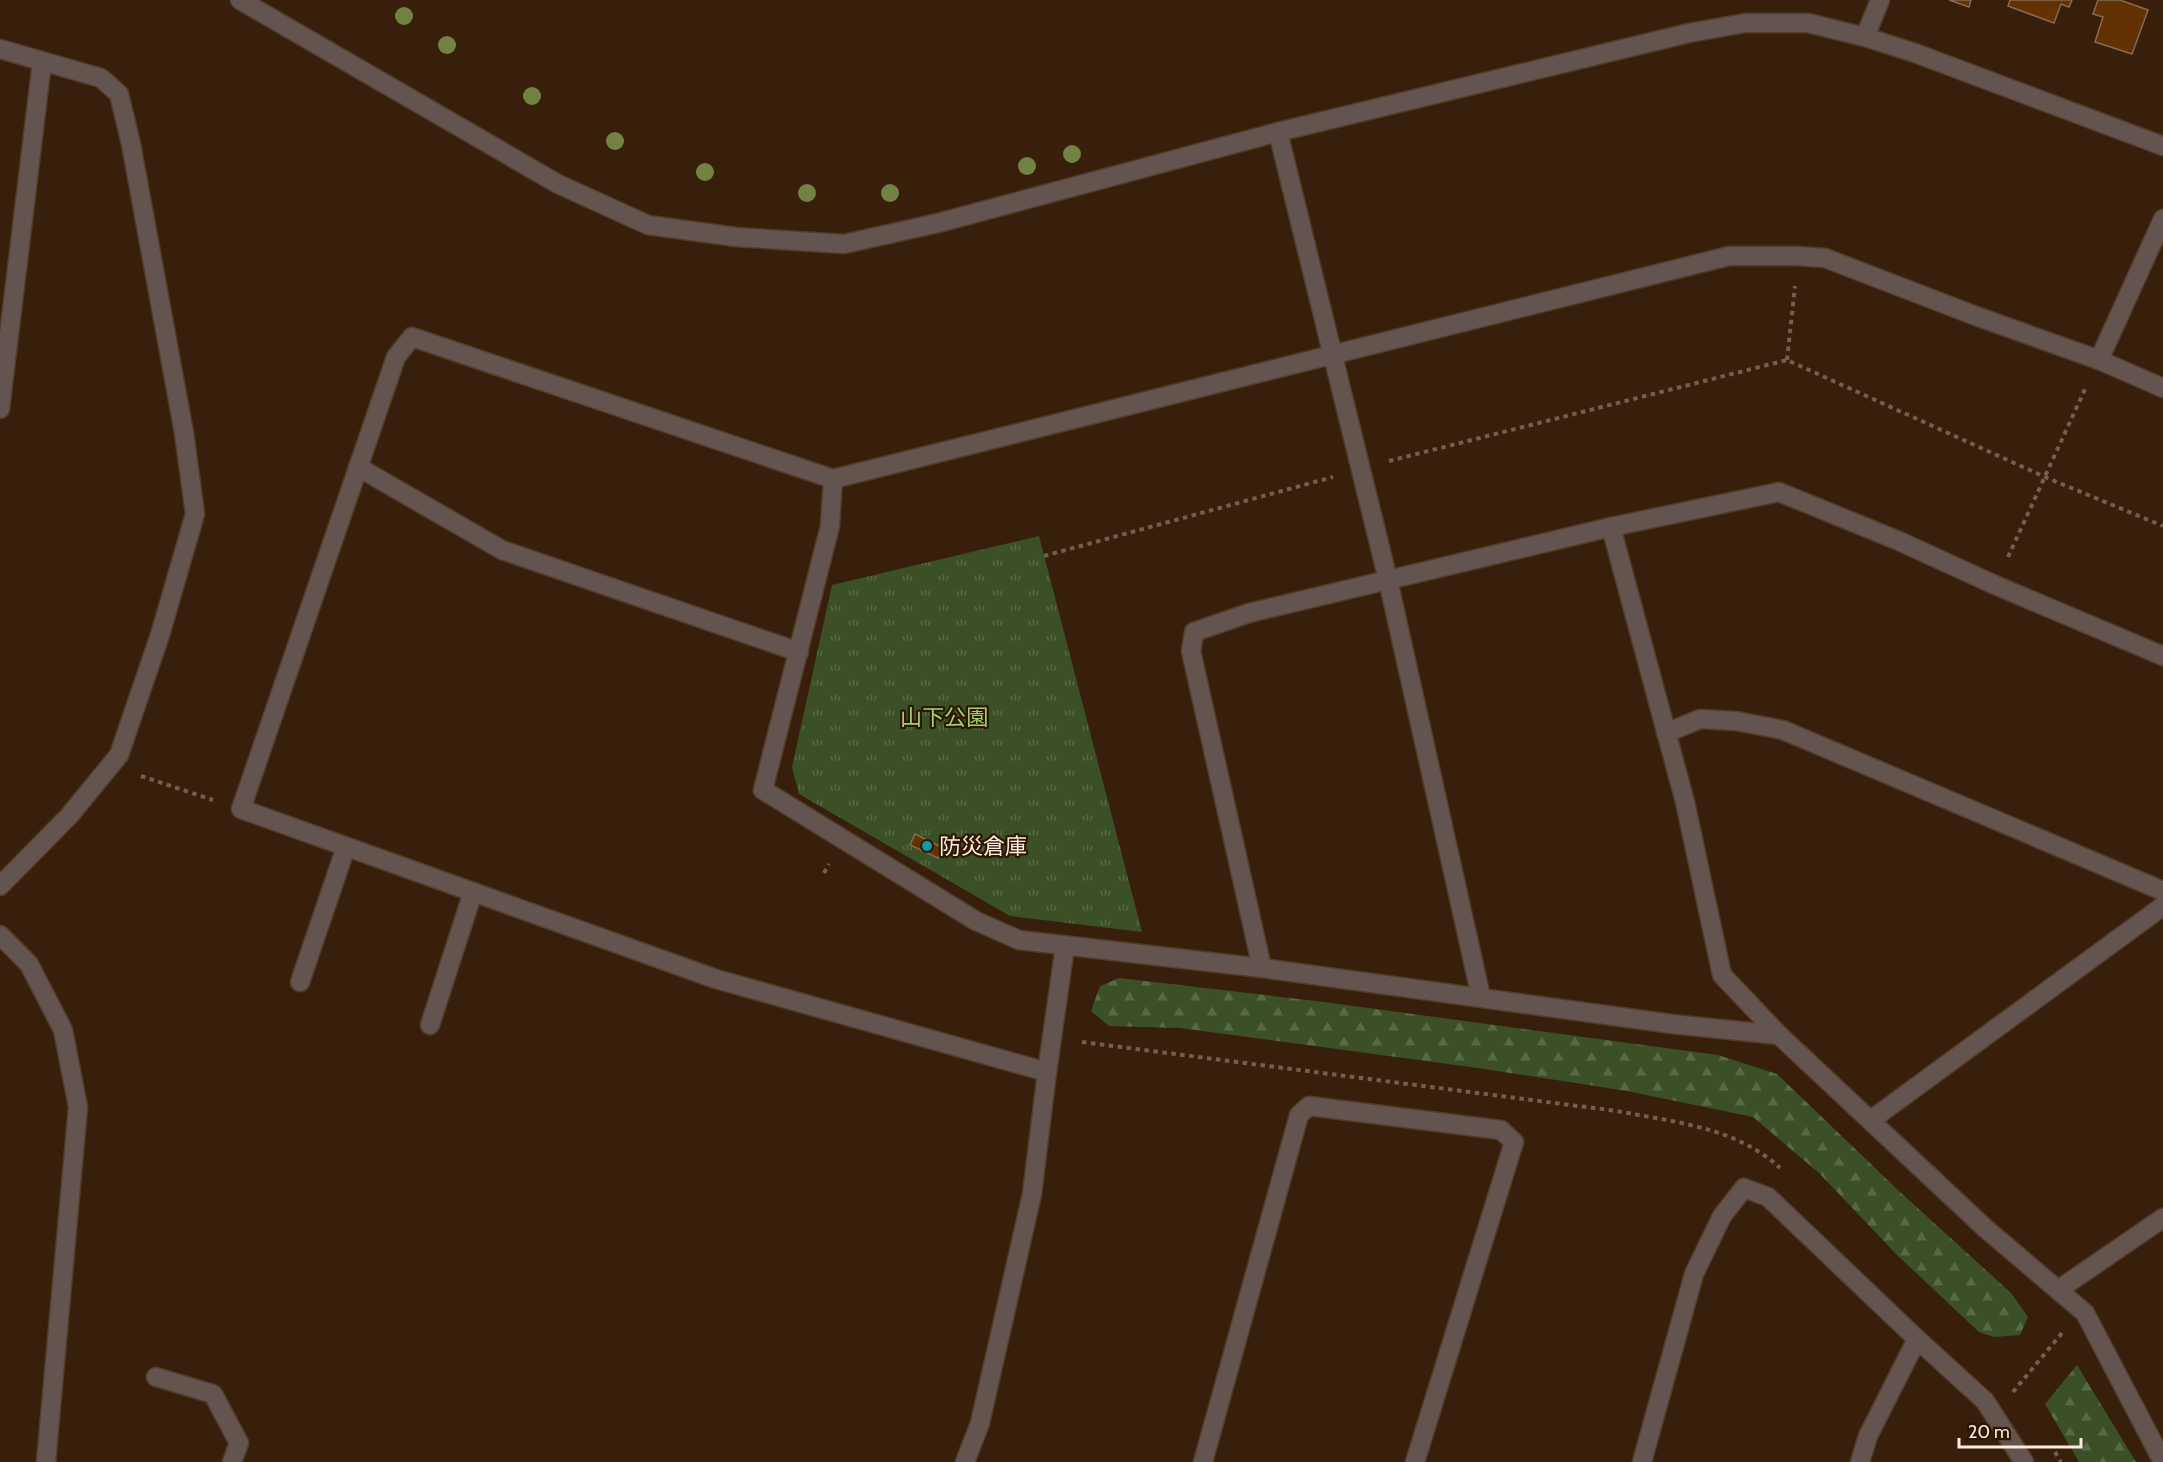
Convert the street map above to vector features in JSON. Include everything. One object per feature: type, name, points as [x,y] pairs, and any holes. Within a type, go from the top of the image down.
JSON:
[{"type":"street","points":[[240,0],[558,184],[648,225],[736,237],[844,244],[938,223],[1278,132],[1689,33],[1745,23],[1808,23],[1865,37],[2163,146]]},
{"type":"street","points":[[1865,37],[1880,0]]},
{"type":"street","points":[[0,49],[101,78],[119,94],[131,144],[184,433],[195,514],[160,635],[119,755],[69,816],[0,886]]},
{"type":"street","points":[[0,409],[42,62]]},
{"type":"street","points":[[1278,132],[1388,580],[1481,997]]},
{"type":"street","points":[[2099,360],[2163,219]]},
{"type":"street","points":[[1047,1072],[716,979],[241,809],[396,357],[412,337],[833,479],[1729,256],[1826,258],[1976,316],[2099,360],[2163,388]]},
{"type":"street","points":[[358,467],[502,550],[799,652]]},
{"type":"street","points":[[833,479],[830,526],[763,790],[976,921],[1019,940],[1262,968],[1672,1024],[1779,1035]]},
{"type":"street","points":[[1262,968],[1191,651],[1194,632],[1249,613],[1611,527],[1779,492],[1899,541],[1995,585],[2163,656]]},
{"type":"street","points":[[1611,527],[1685,802],[1722,975],[1779,1035],[1985,1228],[2085,1313],[2163,1462]]},
{"type":"street","points":[[1666,733],[1700,719],[1736,721],[1783,730],[2163,891]]},
{"type":"street","points":[[300,982],[346,847]]},
{"type":"street","points":[[430,1025],[473,892]]},
{"type":"street","points":[[1871,1120],[2163,906]]},
{"type":"street","points":[[0,935],[29,964],[63,1030],[78,1107],[46,1462]]},
{"type":"street","points":[[965,1462],[980,1423],[1032,1194],[1065,946]]},
{"type":"street","points":[[1203,1462],[1299,1115],[1309,1106],[1501,1130],[1514,1142],[1415,1462]]},
{"type":"street","points":[[1642,1462],[1694,1274],[1722,1216],[1744,1188],[1768,1197],[1985,1401],[2025,1462]]},
{"type":"street","points":[[2058,1290],[2163,1218]]},
{"type":"street","points":[[1860,1462],[1868,1436],[1917,1339]]},
{"type":"street","points":[[156,1377],[213,1394],[239,1443],[232,1462]]},
{"type":"path","points":[[1787,360],[1797,256]]},
{"type":"path","points":[[1044,556],[1360,469],[1787,360],[2045,477],[2163,526]]},
{"type":"path","points":[[1995,585],[2099,360]]},
{"type":"path","points":[[134,784],[141,776],[241,809]]},
{"type":"path","points":[[1080,1041],[1617,1111],[1684,1123],[1728,1135],[1765,1153],[1782,1170]]},
{"type":"path","points":[[1994,1416],[2059,1335],[2085,1313]]},
{"type":"path","points":[[2009,1383],[2021,1398]]},
{"type":"path","points":[[2049,1444],[2061,1462]]},
{"type":"green space","name":"山下公園","points":[[1039,536],[1142,932],[1010,916],[799,794],[792,767],[832,585]]},
{"type":"green space","points":[[1119,978],[1316,1001],[1718,1055],[1777,1074],[1899,1191],[2011,1293],[2028,1317],[2020,1335],[1994,1337],[1979,1332],[1897,1255],[1820,1174],[1753,1117],[1627,1091],[1478,1068],[1180,1028],[1109,1026],[1091,1011],[1100,986]]},
{"type":"green space","points":[[2077,1365],[2136,1462],[2079,1462],[2045,1404]]},
{"type":"building","points":[[1949,0],[1971,0],[1969,7]]},
{"type":"building","points":[[2010,0],[2072,0],[2069,7],[2061,4],[2054,23],[2008,6]]},
{"type":"building","points":[[2098,0],[2120,0],[2148,10],[2132,54],[2095,42],[2103,17],[2093,14]]},
{"type":"building","name":"防災倉庫","points":[[915,834],[943,848],[938,858],[910,845]]},
{"type":"place","name":"防災倉庫","points":[[927,846]]}]
